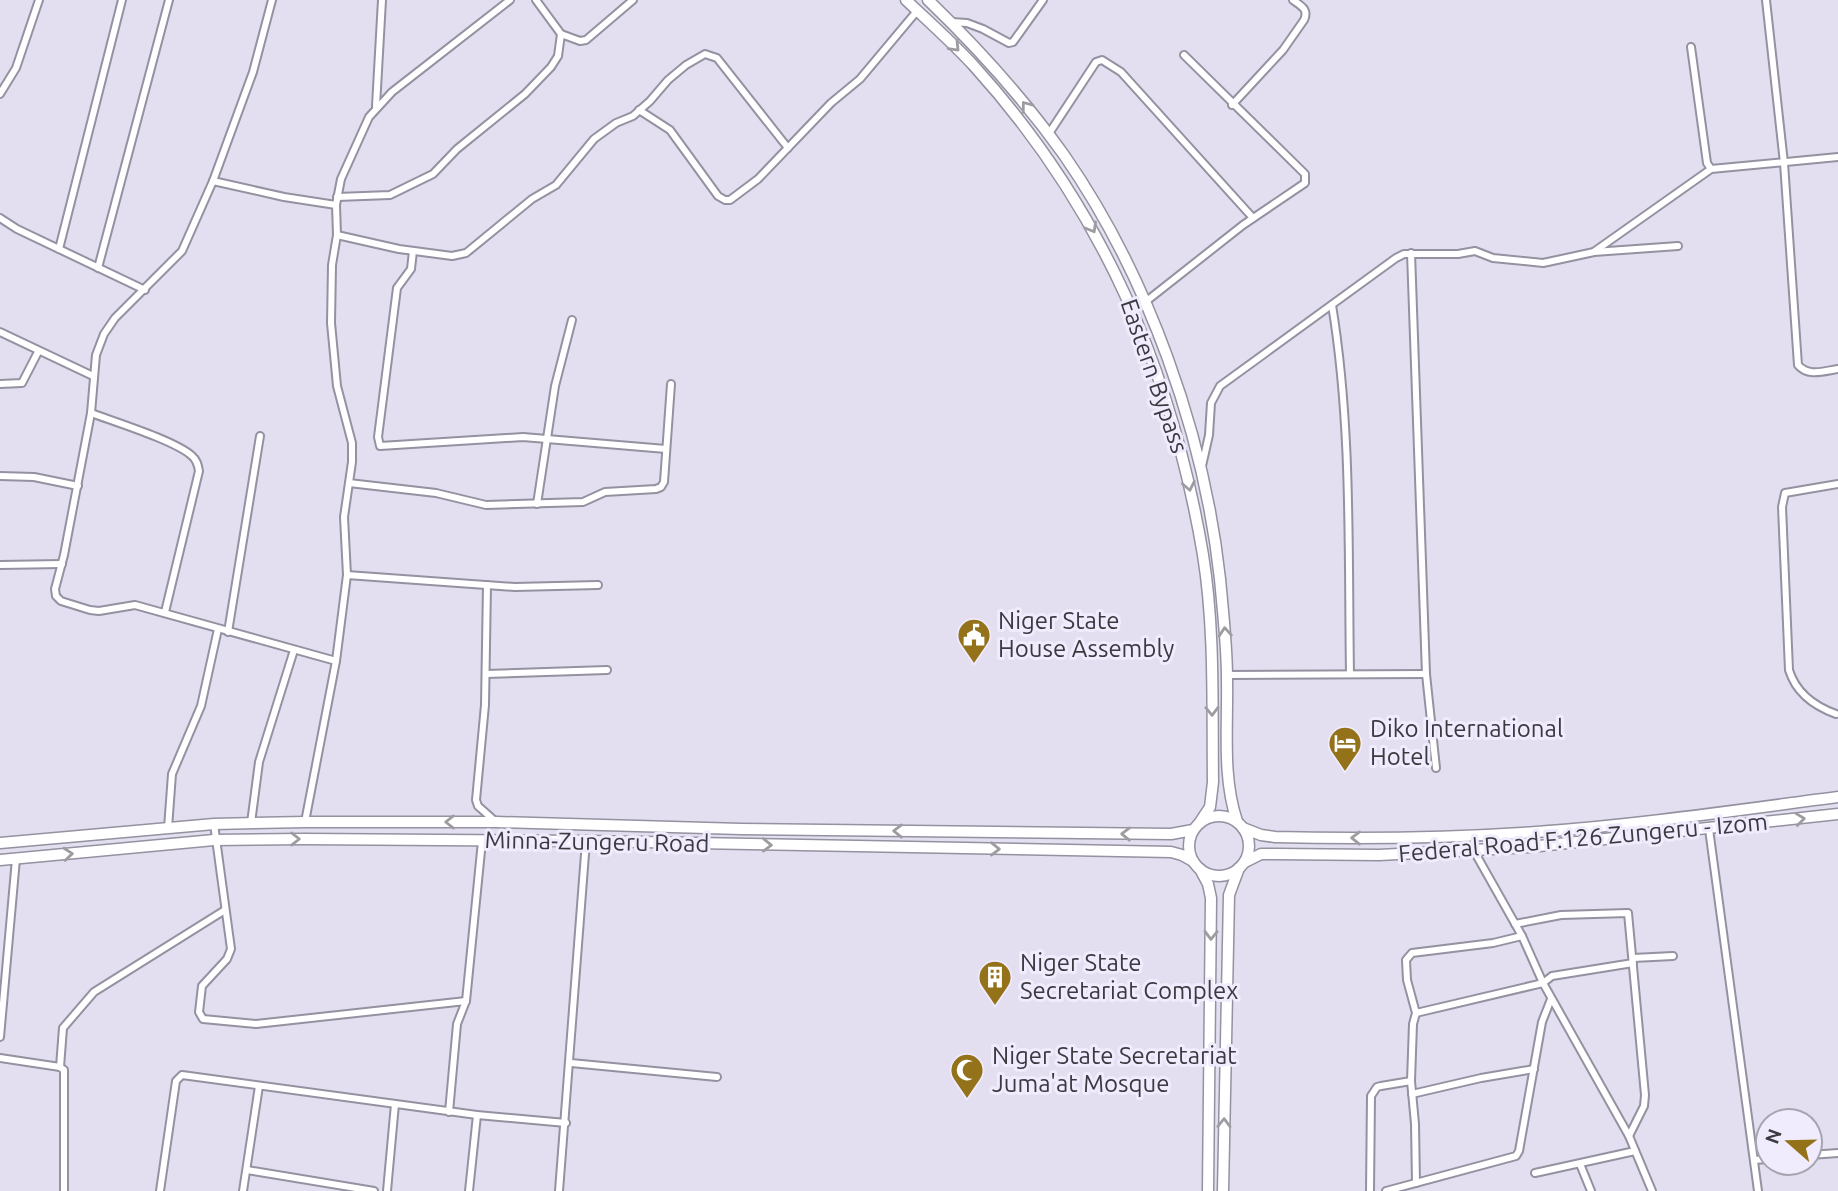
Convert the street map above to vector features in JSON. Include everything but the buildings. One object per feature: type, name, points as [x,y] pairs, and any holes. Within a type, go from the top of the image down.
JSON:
[{"type":"main road","name":"Eastern Bypass","points":[[906,0],[982,76],[1051,163],[1117,274],[1149,349],[1187,475],[1200,542],[1211,632],[1213,782],[1210,807],[1197,826]]},
{"type":"main road","name":"Eastern Bypass","points":[[928,0],[1011,87],[1064,156],[1102,217],[1129,268],[1179,392],[1201,471],[1217,554],[1227,674],[1228,790],[1240,825]]},
{"type":"main road","name":"Federal Road F.126 Zungeru - Izom","points":[[1197,826],[1219,815],[1261,835],[1387,839],[1470,836],[1586,828],[1838,797]]},
{"type":"main road","name":"Federal Road F.126 Zungeru - Izom","points":[[1196,865],[1220,876],[1230,874],[1261,854],[1380,855],[1474,851],[1588,843],[1838,814]]},
{"type":"main road","name":"Minna-Zungeru Road","points":[[0,843],[214,824],[305,822],[496,822],[1171,834],[1197,826]]},
{"type":"main road","points":[[1223,1191],[1228,895],[1249,844],[1240,825]]},
{"type":"main road","points":[[1197,826],[1189,840],[1189,851],[1208,884],[1211,898],[1208,1191]]},
{"type":"main road","points":[[740,844],[741,828]]},
{"type":"main road","points":[[1586,828],[1588,843]]},
{"type":"main road","name":"Minna-Zungeru Road","points":[[0,860],[214,840],[586,841],[1171,852],[1182,855],[1196,865]]},
{"type":"street","points":[[0,94],[16,68],[37,0]]},
{"type":"street","points":[[59,249],[122,0]]},
{"type":"street","points":[[98,268],[169,0]]},
{"type":"street","points":[[272,0],[253,72],[213,181],[182,251],[115,318],[104,334],[96,355],[92,413],[55,589],[56,596],[61,601],[99,611],[135,605],[336,662]]},
{"type":"street","points":[[376,107],[382,0]]},
{"type":"street","points":[[305,822],[336,662],[347,576],[344,517],[352,443],[337,386],[331,323],[337,197],[355,146],[376,107],[510,0]]},
{"type":"street","points":[[536,0],[561,34],[580,41],[586,40],[632,0]]},
{"type":"street","points":[[950,22],[967,23],[1009,43],[1013,42],[1043,0]]},
{"type":"street","points":[[1232,105],[1283,50],[1307,15],[1305,9],[1293,0]]},
{"type":"street","points":[[1766,0],[1784,163],[1798,365],[1809,373],[1838,369]]},
{"type":"street","points":[[639,110],[670,130],[718,196],[730,200],[758,179],[831,103],[860,79],[917,11]]},
{"type":"street","points":[[337,197],[390,195],[433,174],[457,149],[525,94],[551,67],[558,55],[561,34]]},
{"type":"street","points":[[1691,47],[1707,163],[1711,169]]},
{"type":"street","points":[[337,235],[413,251],[452,256],[466,253],[532,199],[556,185],[594,139],[639,110],[686,65],[708,54],[717,58],[788,148]]},
{"type":"street","points":[[1144,303],[1253,218],[1305,183],[1306,178],[1305,174],[1184,55]]},
{"type":"street","points":[[1048,135],[1096,62],[1102,60],[1121,72],[1253,218]]},
{"type":"street","points":[[1594,252],[1711,169],[1838,157]]},
{"type":"street","points":[[213,181],[284,197],[336,205]]},
{"type":"street","points":[[0,218],[17,229],[145,290]]},
{"type":"street","points":[[1201,471],[1209,435],[1211,403],[1220,386],[1396,258],[1411,253],[1458,254],[1475,251],[1493,258],[1543,263],[1594,252],[1678,246]]},
{"type":"street","points":[[413,251],[411,269],[397,289],[378,437],[380,446],[523,437],[666,449]]},
{"type":"street","points":[[1411,253],[1426,674],[1436,768]]},
{"type":"street","points":[[1332,305],[1339,346],[1345,425],[1350,674]]},
{"type":"street","points":[[537,504],[555,386],[572,320]]},
{"type":"street","points":[[0,332],[93,376]]},
{"type":"street","points":[[0,384],[22,383],[38,352]]},
{"type":"street","points":[[348,484],[436,493],[474,504],[583,502],[605,492],[661,486],[664,482],[671,384]]},
{"type":"street","points":[[92,413],[191,454],[197,461],[199,471],[165,612]]},
{"type":"street","points":[[228,632],[260,436]]},
{"type":"street","points":[[0,476],[34,477],[78,485]]},
{"type":"street","points":[[1837,713],[1813,704],[1797,688],[1789,670],[1782,507],[1786,493],[1838,484]]},
{"type":"street","points":[[0,565],[62,564]]},
{"type":"street","points":[[347,576],[487,585],[598,585]]},
{"type":"street","points":[[487,585],[486,674],[476,800],[478,806],[496,822]]},
{"type":"street","points":[[168,828],[172,774],[201,706],[218,629]]},
{"type":"street","points":[[251,823],[259,762],[294,650]]},
{"type":"street","points":[[486,674],[607,670]]},
{"type":"street","points":[[1227,674],[1426,674]]},
{"type":"street","points":[[214,824],[230,954],[202,986],[200,1017],[207,1021],[256,1024],[466,1002]]},
{"type":"street","points":[[1709,829],[1754,1160]]},
{"type":"street","points":[[449,1112],[457,1024],[466,1002],[482,841]]},
{"type":"street","points":[[559,1191],[571,1063],[586,841]]},
{"type":"street","points":[[1474,851],[1522,936],[1542,983],[1629,1136],[1652,1191]]},
{"type":"street","points":[[0,1037],[16,859]]},
{"type":"street","points":[[64,1191],[66,1077],[60,1067],[63,1028],[94,992],[225,910]]},
{"type":"street","points":[[1515,924],[1561,915],[1625,912],[1629,917],[1645,1095],[1644,1106],[1629,1136]]},
{"type":"street","points":[[1416,1183],[1411,1081],[1412,1024],[1416,1013],[1405,964],[1408,955],[1522,936]]},
{"type":"street","points":[[1416,1013],[1542,983],[1552,976],[1673,956]]},
{"type":"street","points":[[1386,1191],[1516,1156],[1542,1022],[1551,999]]},
{"type":"street","points":[[0,1058],[60,1067]]},
{"type":"street","points":[[571,1063],[717,1077]]},
{"type":"street","points":[[1412,1094],[1534,1069]]},
{"type":"street","points":[[160,1191],[178,1077],[182,1075],[449,1112],[566,1123]]},
{"type":"street","points":[[1370,1191],[1371,1096],[1381,1086],[1411,1081]]},
{"type":"street","points":[[243,1191],[259,1086]]},
{"type":"street","points":[[387,1191],[395,1104]]},
{"type":"street","points":[[469,1191],[477,1115]]},
{"type":"street","points":[[1535,1173],[1635,1150]]},
{"type":"street","points":[[1580,1164],[1591,1191]]},
{"type":"street","points":[[247,1170],[374,1191]]},
{"type":"place","name":"Niger State House Assembly","points":[[974,665]]},
{"type":"place","name":"Diko International Hotel","points":[[1345,773]]},
{"type":"place","name":"Niger State Secretariat Complex","points":[[995,1007]]},
{"type":"place","name":"Niger State Secretariat Juma'at Mosque","points":[[967,1100]]}]
